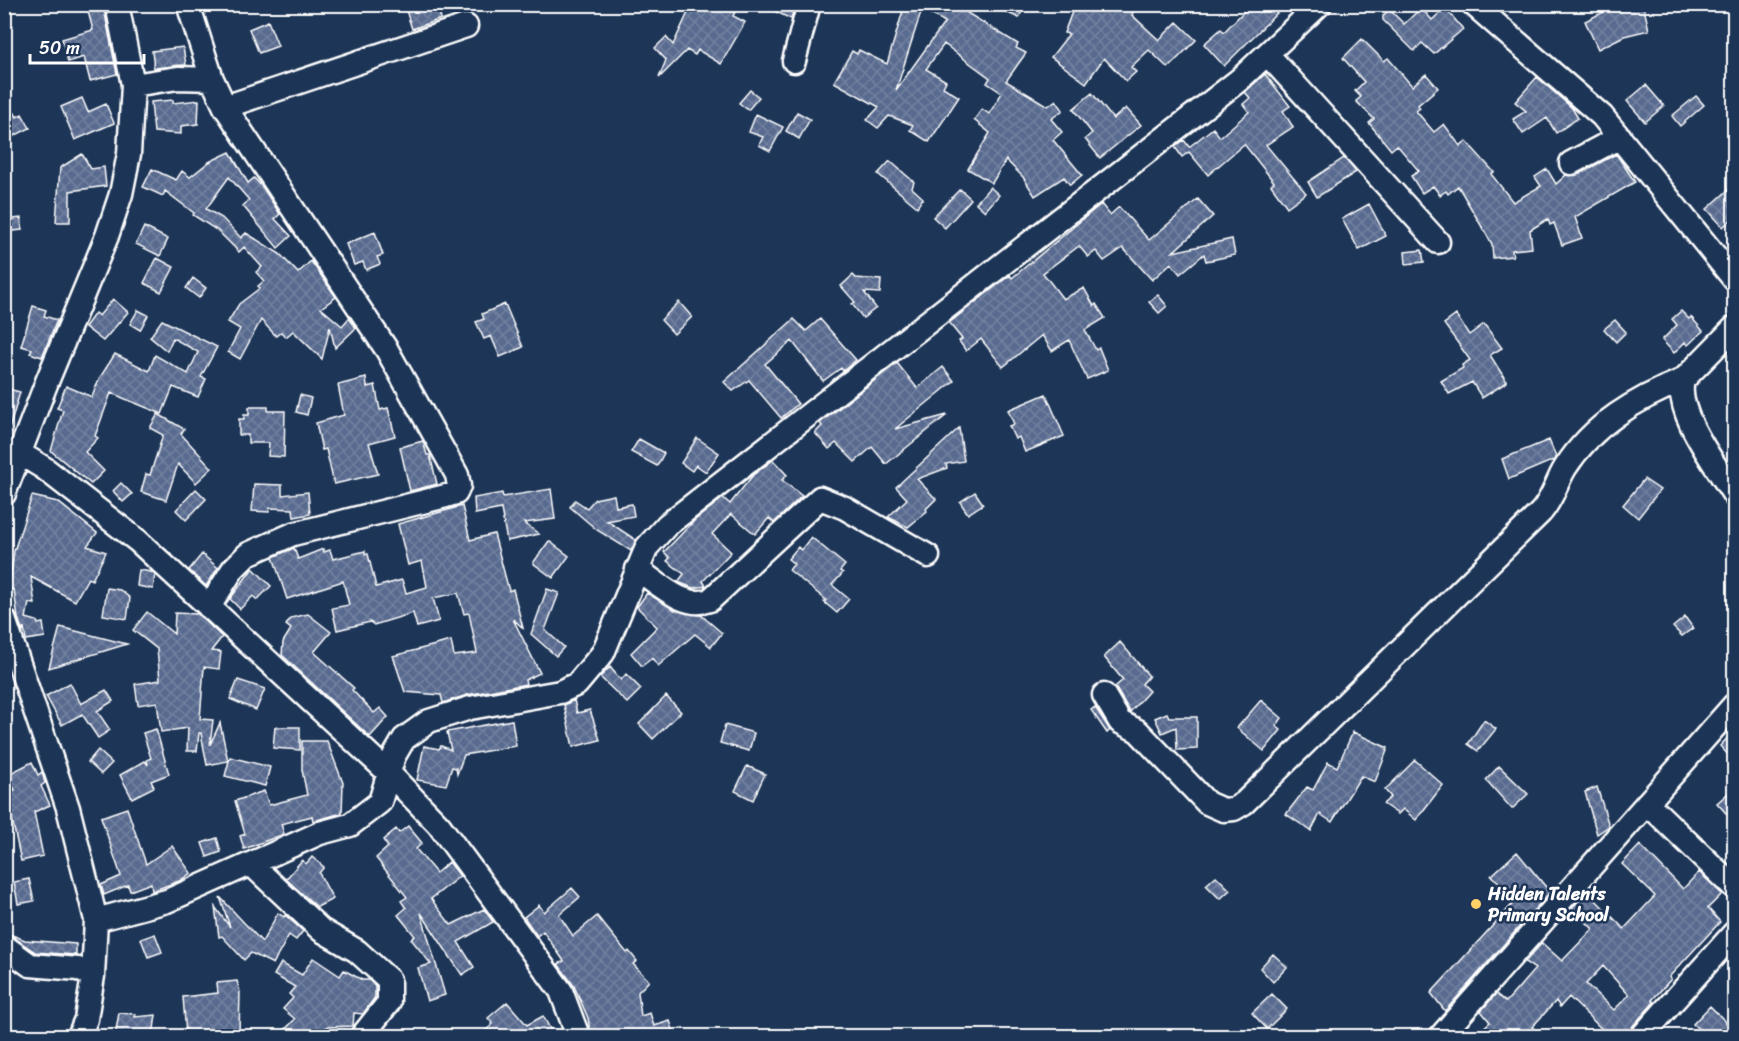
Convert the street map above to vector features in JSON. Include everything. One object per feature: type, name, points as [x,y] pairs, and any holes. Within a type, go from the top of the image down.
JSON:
[{"type":"street","points":[[4,494],[107,236],[121,194],[129,154],[133,86],[117,4]]},
{"type":"street","points":[[188,4],[212,79],[225,107],[387,350],[457,475],[459,486],[456,493],[293,534],[248,554],[233,569],[209,607]]},
{"type":"street","points":[[794,61],[809,4]]},
{"type":"street","points":[[96,920],[167,901],[320,833],[350,825],[380,802],[394,756],[404,739],[429,721],[470,708],[560,692],[577,684],[603,653],[647,547],[667,525],[1268,55],[1320,4]]},
{"type":"street","points":[[1473,4],[1594,109],[1620,137],[1734,279]]},
{"type":"street","points":[[225,107],[466,26]]},
{"type":"street","points":[[1268,55],[1438,242]]},
{"type":"street","points":[[133,86],[178,78],[212,79]]},
{"type":"street","points":[[1571,163],[1620,137]]},
{"type":"street","points":[[1104,695],[1120,722],[1138,731],[1207,803],[1223,810],[1234,809],[1244,803],[1541,512],[1551,501],[1569,462],[1592,437],[1629,404],[1683,380],[1734,328]]},
{"type":"street","points":[[1683,380],[1681,395],[1686,415],[1734,495]]},
{"type":"street","points":[[21,454],[44,468],[138,541],[390,774],[439,825],[561,991],[578,1036]]},
{"type":"street","points":[[637,569],[686,602],[700,604],[710,600],[820,498],[845,508],[928,556]]},
{"type":"street","points":[[4,619],[69,808],[96,920],[93,976],[86,1019],[79,1036]]},
{"type":"street","points":[[1441,1036],[1734,705]]},
{"type":"street","points":[[1647,803],[1734,887]]},
{"type":"street","points":[[250,864],[321,930],[357,951],[388,980],[389,1002],[362,1036]]},
{"type":"street","points":[[1642,1036],[1734,933]]},
{"type":"street","points":[[4,946],[30,965],[78,969],[93,976]]},
{"type":"building","points":[[86,4],[103,4],[117,74],[90,81],[84,57],[68,62],[62,39],[93,30]]},
{"type":"building","points":[[404,4],[437,4],[441,19],[412,29]]},
{"type":"building","points":[[692,4],[735,4],[732,11],[735,12],[733,16],[745,22],[721,64],[698,50],[695,55],[687,50],[659,78],[666,60],[655,48],[666,37],[673,45]]},
{"type":"building","points":[[760,4],[795,4],[791,19]]},
{"type":"building","points":[[905,4],[918,7],[914,4],[946,4],[954,9],[956,6],[1018,44],[1016,48],[1026,53],[1006,81],[1048,106],[1056,100],[1063,110],[1051,119],[1062,132],[1053,140],[1082,175],[1070,185],[1064,177],[1035,196],[1023,177],[1006,160],[992,183],[968,169],[990,133],[974,120],[982,109],[989,114],[1002,93],[987,83],[990,78],[944,44],[926,69],[946,81],[943,87],[959,97],[929,142],[910,130],[913,125],[889,116],[878,128],[867,120],[879,107],[834,82],[852,51],[857,54],[859,50],[887,64]],"holes":[[[922,9],[945,22],[896,90]]]},
{"type":"building","points":[[988,4],[1025,4],[1019,18]]},
{"type":"building","points":[[1075,4],[1136,4],[1132,15],[1159,40],[1177,22],[1196,40],[1168,68],[1149,50],[1131,67],[1136,72],[1126,81],[1104,58],[1086,83],[1051,57],[1069,34],[1064,33]]},
{"type":"building","points":[[1251,4],[1286,4],[1224,66],[1204,44],[1221,29],[1224,32]]},
{"type":"building","points":[[1643,4],[1649,30],[1624,36],[1598,49],[1585,21],[1614,7]]},
{"type":"building","points":[[1421,8],[1432,20],[1445,8],[1463,29],[1434,54],[1422,43],[1414,51],[1383,20],[1383,16],[1389,9],[1404,24]]},
{"type":"building","points":[[268,21],[278,46],[259,53],[249,29]]},
{"type":"building","points":[[1362,39],[1384,61],[1388,58],[1412,86],[1426,74],[1438,88],[1418,105],[1420,108],[1416,111],[1434,132],[1444,124],[1460,146],[1466,141],[1494,172],[1491,174],[1513,202],[1541,186],[1535,177],[1547,169],[1556,184],[1566,175],[1577,175],[1616,154],[1635,182],[1575,217],[1582,238],[1562,245],[1554,223],[1550,225],[1548,219],[1530,230],[1532,248],[1512,250],[1513,256],[1493,258],[1492,244],[1458,186],[1448,194],[1446,191],[1440,195],[1433,186],[1422,193],[1411,176],[1419,171],[1397,145],[1391,150],[1369,123],[1374,119],[1356,101],[1361,97],[1355,91],[1364,82],[1343,58]]},
{"type":"building","points":[[183,47],[186,65],[154,68],[152,51]]},
{"type":"building","points":[[1265,74],[1290,106],[1283,111],[1293,127],[1266,145],[1306,193],[1287,207],[1271,185],[1274,182],[1244,144],[1208,175],[1189,152],[1182,157],[1175,147],[1184,140],[1189,147],[1213,128],[1220,137],[1249,112],[1243,104],[1250,98],[1245,92]]},
{"type":"building","points":[[1537,77],[1572,108],[1578,118],[1556,133],[1547,118],[1523,134],[1513,119],[1526,111],[1515,102]]},
{"type":"building","points":[[1646,85],[1664,106],[1645,122],[1627,101]]},
{"type":"building","points":[[750,90],[759,97],[748,110],[739,103]]},
{"type":"building","points":[[1092,93],[1113,119],[1126,108],[1141,125],[1100,158],[1085,139],[1092,133],[1073,109]]},
{"type":"building","points":[[4,95],[17,117],[22,114],[30,128],[4,141]]},
{"type":"building","points":[[1696,96],[1704,105],[1680,126],[1672,116]]},
{"type":"building","points":[[82,98],[88,112],[106,104],[114,123],[75,140],[61,107]]},
{"type":"building","points":[[173,100],[173,103],[199,100],[198,124],[181,126],[181,134],[154,132],[151,102]]},
{"type":"building","points":[[797,112],[810,119],[799,139],[786,131]]},
{"type":"building","points":[[756,114],[783,127],[770,151],[759,145],[763,137],[749,132]]},
{"type":"building","points":[[230,152],[248,183],[254,178],[263,188],[280,214],[275,219],[291,236],[278,248],[243,206],[249,200],[229,177],[206,209],[222,218],[241,238],[246,233],[280,254],[298,273],[311,261],[336,297],[321,308],[342,326],[349,318],[356,328],[335,348],[330,327],[322,359],[293,331],[286,337],[281,332],[276,336],[261,320],[240,359],[228,352],[240,329],[228,322],[239,304],[260,288],[258,286],[264,281],[256,272],[262,267],[244,247],[239,252],[218,231],[193,215],[194,213],[165,191],[163,196],[143,187],[152,169],[176,180],[182,171],[190,177],[209,162]]},
{"type":"building","points":[[82,154],[91,169],[104,167],[106,186],[70,191],[70,222],[56,222],[60,168]]},
{"type":"building","points":[[1344,158],[1356,172],[1317,197],[1308,182]]},
{"type":"building","points":[[890,161],[914,182],[912,188],[923,198],[917,207],[878,174]]},
{"type":"building","points":[[1734,185],[1734,217],[1723,227],[1707,209]]},
{"type":"building","points":[[990,187],[999,195],[985,211],[976,203]]},
{"type":"building","points":[[960,189],[971,199],[945,228],[933,217]]},
{"type":"building","points":[[1198,199],[1213,216],[1173,252],[1232,239],[1235,255],[1206,261],[1204,254],[1180,274],[1171,263],[1152,280],[1123,248],[1104,261],[1096,251],[1088,257],[1079,246],[1043,273],[1063,299],[1084,288],[1094,306],[1096,304],[1105,318],[1085,330],[1096,350],[1099,348],[1108,370],[1087,379],[1069,340],[1052,351],[1042,335],[1003,367],[981,339],[966,351],[959,341],[962,339],[949,323],[1010,275],[1012,278],[1101,204],[1110,215],[1119,207],[1149,240]]},
{"type":"building","points":[[1369,204],[1386,236],[1359,250],[1342,219]]},
{"type":"building","points":[[21,218],[22,230],[4,232],[4,220]]},
{"type":"building","points":[[144,227],[168,239],[160,256],[136,244]]},
{"type":"building","points":[[375,232],[383,255],[377,257],[380,264],[366,270],[363,262],[354,265],[346,244]]},
{"type":"building","points":[[1422,250],[1424,262],[1406,264],[1405,252]]},
{"type":"building","points":[[157,258],[174,267],[161,292],[144,283]]},
{"type":"building","points":[[853,275],[856,278],[881,280],[880,293],[864,292],[876,308],[863,318],[852,304],[855,302],[841,286]]},
{"type":"building","points":[[193,278],[206,288],[199,298],[186,288]]},
{"type":"building","points":[[1158,295],[1167,306],[1159,313],[1149,302]]},
{"type":"building","points":[[113,299],[128,312],[103,341],[85,327],[95,313],[99,316]]},
{"type":"building","points":[[679,302],[692,317],[674,334],[661,320]]},
{"type":"building","points":[[505,304],[523,347],[500,357],[491,336],[484,339],[476,322],[484,319],[482,314]]},
{"type":"building","points":[[33,306],[46,310],[44,316],[57,320],[42,357],[30,353],[32,349],[21,346]]},
{"type":"building","points":[[138,310],[148,315],[140,330],[130,324]]},
{"type":"building","points":[[1681,311],[1689,319],[1691,317],[1703,331],[1688,345],[1685,342],[1674,353],[1662,340],[1677,325],[1672,319]]},
{"type":"building","points":[[1456,315],[1469,335],[1484,324],[1502,348],[1490,355],[1507,382],[1482,398],[1472,382],[1449,394],[1441,381],[1463,368],[1462,365],[1470,360],[1444,324]]},
{"type":"building","points":[[794,319],[806,331],[820,319],[856,360],[843,371],[841,368],[823,381],[792,341],[765,364],[798,404],[781,418],[749,380],[733,391],[724,382]]},
{"type":"building","points":[[162,320],[217,347],[201,377],[206,379],[198,397],[173,387],[162,414],[111,393],[95,436],[98,438],[85,452],[104,471],[91,484],[51,451],[63,410],[57,408],[66,386],[92,397],[99,379],[115,354],[149,371],[155,355],[188,374],[198,352],[173,338],[167,351],[150,337]]},
{"type":"building","points":[[1615,320],[1626,332],[1616,342],[1604,329]]},
{"type":"building","points":[[897,363],[917,388],[943,367],[954,381],[895,429],[947,415],[886,464],[872,447],[855,462],[836,443],[829,449],[815,433],[822,426],[820,423]]},
{"type":"building","points":[[366,378],[367,387],[375,385],[380,410],[388,408],[395,436],[369,443],[378,474],[334,484],[326,449],[322,450],[316,423],[344,415],[338,385]]},
{"type":"building","points":[[4,388],[20,392],[8,433],[4,432]]},
{"type":"building","points":[[1046,394],[1064,436],[1025,452],[1019,437],[1015,439],[1009,426],[1014,424],[1008,410]]},
{"type":"building","points":[[300,395],[311,398],[307,415],[296,412]]},
{"type":"building","points":[[249,407],[268,407],[268,411],[285,411],[284,457],[268,456],[269,443],[248,443],[248,435],[239,435],[239,419],[244,419],[244,415],[249,415]]},
{"type":"building","points":[[158,414],[184,429],[181,434],[212,468],[196,483],[178,464],[166,500],[141,492],[146,474],[150,475],[163,435],[150,428]]},
{"type":"building","points":[[959,428],[964,461],[946,464],[947,468],[917,479],[936,499],[926,509],[927,511],[908,527],[888,517],[907,499],[896,487]]},
{"type":"building","points":[[697,438],[719,453],[706,472],[696,465],[692,471],[681,463]]},
{"type":"building","points":[[639,439],[664,453],[657,466],[631,452]]},
{"type":"building","points":[[1549,440],[1556,457],[1554,460],[1509,479],[1502,459]]},
{"type":"building","points":[[423,441],[427,455],[430,455],[437,484],[410,491],[400,447]]},
{"type":"building","points":[[773,460],[787,475],[782,480],[802,496],[774,523],[769,518],[755,534],[731,514],[712,534],[731,552],[703,581],[706,586],[693,588],[678,582],[684,574],[667,561],[670,558],[664,552],[695,520],[723,498],[730,504],[753,475]]},
{"type":"building","points":[[1644,479],[1660,490],[1638,518],[1623,505]]},
{"type":"building","points":[[121,483],[132,494],[123,502],[113,491]]},
{"type":"building","points":[[254,484],[282,485],[282,495],[308,492],[310,514],[294,517],[293,509],[270,508],[269,512],[252,511]]},
{"type":"building","points":[[196,489],[206,499],[186,520],[176,510]]},
{"type":"building","points":[[551,489],[555,519],[524,523],[539,534],[507,541],[501,509],[475,514],[474,498],[502,493],[503,497]]},
{"type":"building","points":[[975,492],[983,504],[968,514],[960,502]]},
{"type":"building","points":[[614,495],[616,507],[632,504],[634,516],[607,521],[636,540],[631,551],[597,530],[570,507],[575,500],[587,508],[595,499]]},
{"type":"building","points":[[32,496],[58,502],[97,533],[87,546],[106,552],[92,580],[88,578],[75,601],[31,577],[35,604],[29,603],[26,618],[37,621],[38,624],[43,623],[45,637],[26,640],[24,627],[23,632],[18,618],[14,590],[9,589],[14,551]]},
{"type":"building","points":[[462,506],[470,540],[494,534],[509,591],[513,589],[523,628],[513,619],[540,673],[525,680],[526,684],[467,695],[443,703],[441,695],[405,692],[393,656],[451,641],[454,656],[477,653],[469,613],[464,614],[458,593],[433,598],[439,621],[417,627],[413,613],[374,625],[370,622],[337,630],[332,608],[349,605],[343,581],[287,599],[273,557],[294,548],[298,559],[323,549],[324,552],[330,550],[333,559],[365,551],[365,554],[368,554],[376,587],[402,580],[406,593],[427,587],[422,561],[408,565],[398,524]]},
{"type":"building","points":[[811,537],[845,565],[840,571],[843,573],[832,585],[849,599],[837,613],[824,602],[826,600],[789,570],[794,564],[788,559],[798,547],[801,550]]},
{"type":"building","points":[[549,541],[569,556],[553,578],[533,563]]},
{"type":"building","points":[[202,554],[218,568],[206,586],[189,570]]},
{"type":"building","points":[[253,568],[271,586],[257,600],[253,596],[240,609],[230,599]]},
{"type":"building","points":[[139,570],[155,575],[153,589],[137,586]]},
{"type":"building","points":[[107,588],[120,590],[130,598],[127,619],[103,615]]},
{"type":"building","points":[[547,589],[559,593],[545,630],[564,647],[556,656],[531,634]]},
{"type":"building","points":[[647,593],[675,610],[701,615],[722,633],[711,647],[695,634],[658,666],[652,658],[642,666],[631,653],[657,627],[637,607]]},
{"type":"building","points":[[147,612],[174,634],[175,613],[198,614],[222,637],[211,651],[221,652],[219,669],[204,667],[200,719],[213,720],[210,745],[220,723],[228,761],[207,765],[201,733],[199,733],[197,751],[187,751],[188,728],[161,732],[157,702],[138,705],[135,684],[160,680],[157,649],[133,630]]},
{"type":"building","points":[[308,614],[331,632],[314,652],[354,688],[352,690],[374,713],[380,708],[388,717],[370,737],[282,655],[283,642],[291,629],[286,625],[291,618]]},
{"type":"building","points":[[1685,617],[1693,628],[1682,636],[1673,627]]},
{"type":"building","points":[[60,627],[127,644],[49,668]]},
{"type":"building","points":[[1120,642],[1149,676],[1142,684],[1149,691],[1130,712],[1115,687],[1123,680],[1104,657]]},
{"type":"building","points":[[610,667],[621,680],[626,674],[641,689],[627,703],[600,677]]},
{"type":"building","points":[[238,680],[265,689],[256,710],[230,699]]},
{"type":"building","points":[[70,683],[81,704],[106,690],[113,701],[97,711],[110,730],[98,738],[82,714],[62,725],[46,696]]},
{"type":"building","points":[[666,696],[681,712],[653,739],[639,724]]},
{"type":"building","points":[[574,700],[577,713],[590,710],[600,740],[573,747],[564,705]]},
{"type":"building","points":[[1261,700],[1282,718],[1276,726],[1281,730],[1264,751],[1237,728]]},
{"type":"building","points":[[1095,707],[1110,730],[1107,733],[1091,710]]},
{"type":"building","points":[[1167,713],[1169,717],[1197,717],[1197,749],[1177,750],[1176,727],[1162,733],[1155,718]]},
{"type":"building","points":[[512,720],[516,746],[464,755],[457,774],[456,768],[452,767],[446,785],[417,780],[424,746],[439,749],[441,746],[451,750],[447,732]]},
{"type":"building","points":[[1484,720],[1496,729],[1478,751],[1468,744]]},
{"type":"building","points":[[725,725],[754,733],[749,751],[720,743]]},
{"type":"building","points":[[275,727],[300,727],[300,750],[273,748]]},
{"type":"building","points":[[156,729],[169,774],[151,781],[154,787],[132,798],[120,775],[145,761],[148,765],[147,760],[151,758],[143,733]]},
{"type":"building","points":[[1734,731],[1734,761],[1720,746]]},
{"type":"building","points":[[1353,732],[1388,748],[1375,782],[1361,776],[1332,822],[1320,814],[1311,831],[1286,814],[1307,787],[1313,790],[1328,762],[1337,767]]},
{"type":"building","points":[[302,741],[327,741],[343,783],[342,813],[313,821],[312,816],[281,824],[284,834],[244,849],[240,836],[245,834],[235,801],[264,791],[269,805],[307,795],[302,770]]},
{"type":"building","points":[[98,750],[112,763],[101,774],[88,762]]},
{"type":"building","points":[[230,757],[270,767],[265,786],[225,776]]},
{"type":"building","points":[[1415,760],[1443,785],[1416,820],[1403,809],[1398,814],[1383,804],[1391,797],[1385,790]]},
{"type":"building","points":[[32,762],[38,775],[42,772],[45,783],[41,786],[50,805],[34,812],[43,856],[21,861],[12,819],[7,821],[4,812],[4,793],[15,790],[7,775]]},
{"type":"building","points":[[747,766],[765,774],[753,800],[735,791]]},
{"type":"building","points":[[1499,766],[1528,794],[1512,809],[1486,780]]},
{"type":"building","points":[[1597,787],[1609,826],[1597,834],[1585,792]]},
{"type":"building","points":[[1734,788],[1734,822],[1717,803]]},
{"type":"building","points":[[127,808],[146,864],[172,846],[191,873],[179,881],[152,891],[151,883],[130,891],[128,885],[104,895],[101,885],[121,876],[101,817]]},
{"type":"building","points":[[408,826],[422,843],[416,849],[436,873],[449,862],[460,876],[431,899],[451,925],[484,909],[493,922],[458,942],[474,967],[462,975],[421,913],[445,995],[427,1001],[418,968],[431,964],[411,939],[415,936],[398,915],[406,908],[401,901],[407,897],[376,858],[388,847],[383,840],[396,829],[399,833]]},
{"type":"building","points":[[217,838],[221,852],[207,857],[202,843]]},
{"type":"building","points":[[1640,845],[1683,889],[1699,872],[1722,894],[1708,908],[1720,922],[1669,977],[1671,979],[1632,1027],[1629,1036],[1609,1036],[1569,997],[1560,1007],[1556,1001],[1532,1027],[1543,1036],[1474,1036],[1490,1022],[1481,1011],[1496,994],[1506,1002],[1535,969],[1525,962],[1542,943],[1562,961],[1593,929],[1572,908],[1587,891],[1624,929],[1655,896],[1622,864]],"holes":[[[1603,966],[1629,995],[1614,1010],[1586,984]]]},
{"type":"building","points":[[1517,852],[1550,892],[1445,1011],[1431,993],[1519,897],[1491,876]]},
{"type":"building","points":[[312,857],[324,867],[319,873],[333,899],[317,907],[286,879],[302,860],[306,864]]},
{"type":"building","points":[[1216,876],[1230,890],[1220,899],[1206,885]]},
{"type":"building","points":[[29,879],[34,901],[18,904],[14,882]]},
{"type":"building","points":[[572,888],[580,897],[559,915],[573,936],[597,916],[627,953],[629,951],[637,961],[633,964],[649,981],[638,992],[641,1016],[650,1013],[654,1026],[670,1021],[675,1036],[591,1036],[588,1018],[574,986],[558,964],[564,961],[543,931],[537,936],[524,917],[539,905],[544,912]]},
{"type":"building","points":[[220,897],[262,942],[278,913],[284,917],[285,915],[303,931],[296,940],[289,935],[273,964],[251,953],[244,960],[222,936],[219,937],[215,907],[230,927]]},
{"type":"building","points":[[4,932],[25,940],[76,944],[76,955],[35,952]]},
{"type":"building","points":[[155,934],[162,952],[148,957],[141,939]]},
{"type":"building","points":[[1273,954],[1287,967],[1273,982],[1260,968]]},
{"type":"building","points":[[313,958],[340,976],[344,970],[362,980],[369,980],[375,986],[375,997],[363,1014],[354,1013],[353,1026],[326,1027],[319,1036],[279,1036],[295,1019],[283,1009],[293,998],[289,994],[295,987],[274,975],[281,963],[302,975]]},
{"type":"building","points":[[237,981],[240,992],[239,1035],[219,1036],[219,1030],[186,1034],[183,997],[218,993],[217,983]]},
{"type":"building","points":[[1272,994],[1287,1009],[1267,1029],[1252,1013]]},
{"type":"building","points":[[507,1002],[527,1025],[543,1016],[554,1036],[480,1036],[493,1024],[488,1018]]},
{"type":"building","points":[[1710,1006],[1734,1030],[1734,1036],[1706,1036],[1693,1024]]},
{"type":"building","points":[[119,1013],[136,1014],[135,1017],[156,1015],[153,1036],[115,1036]]},
{"type":"place","name":"Hidden Talents Primary School","points":[[1476,904]]}]
